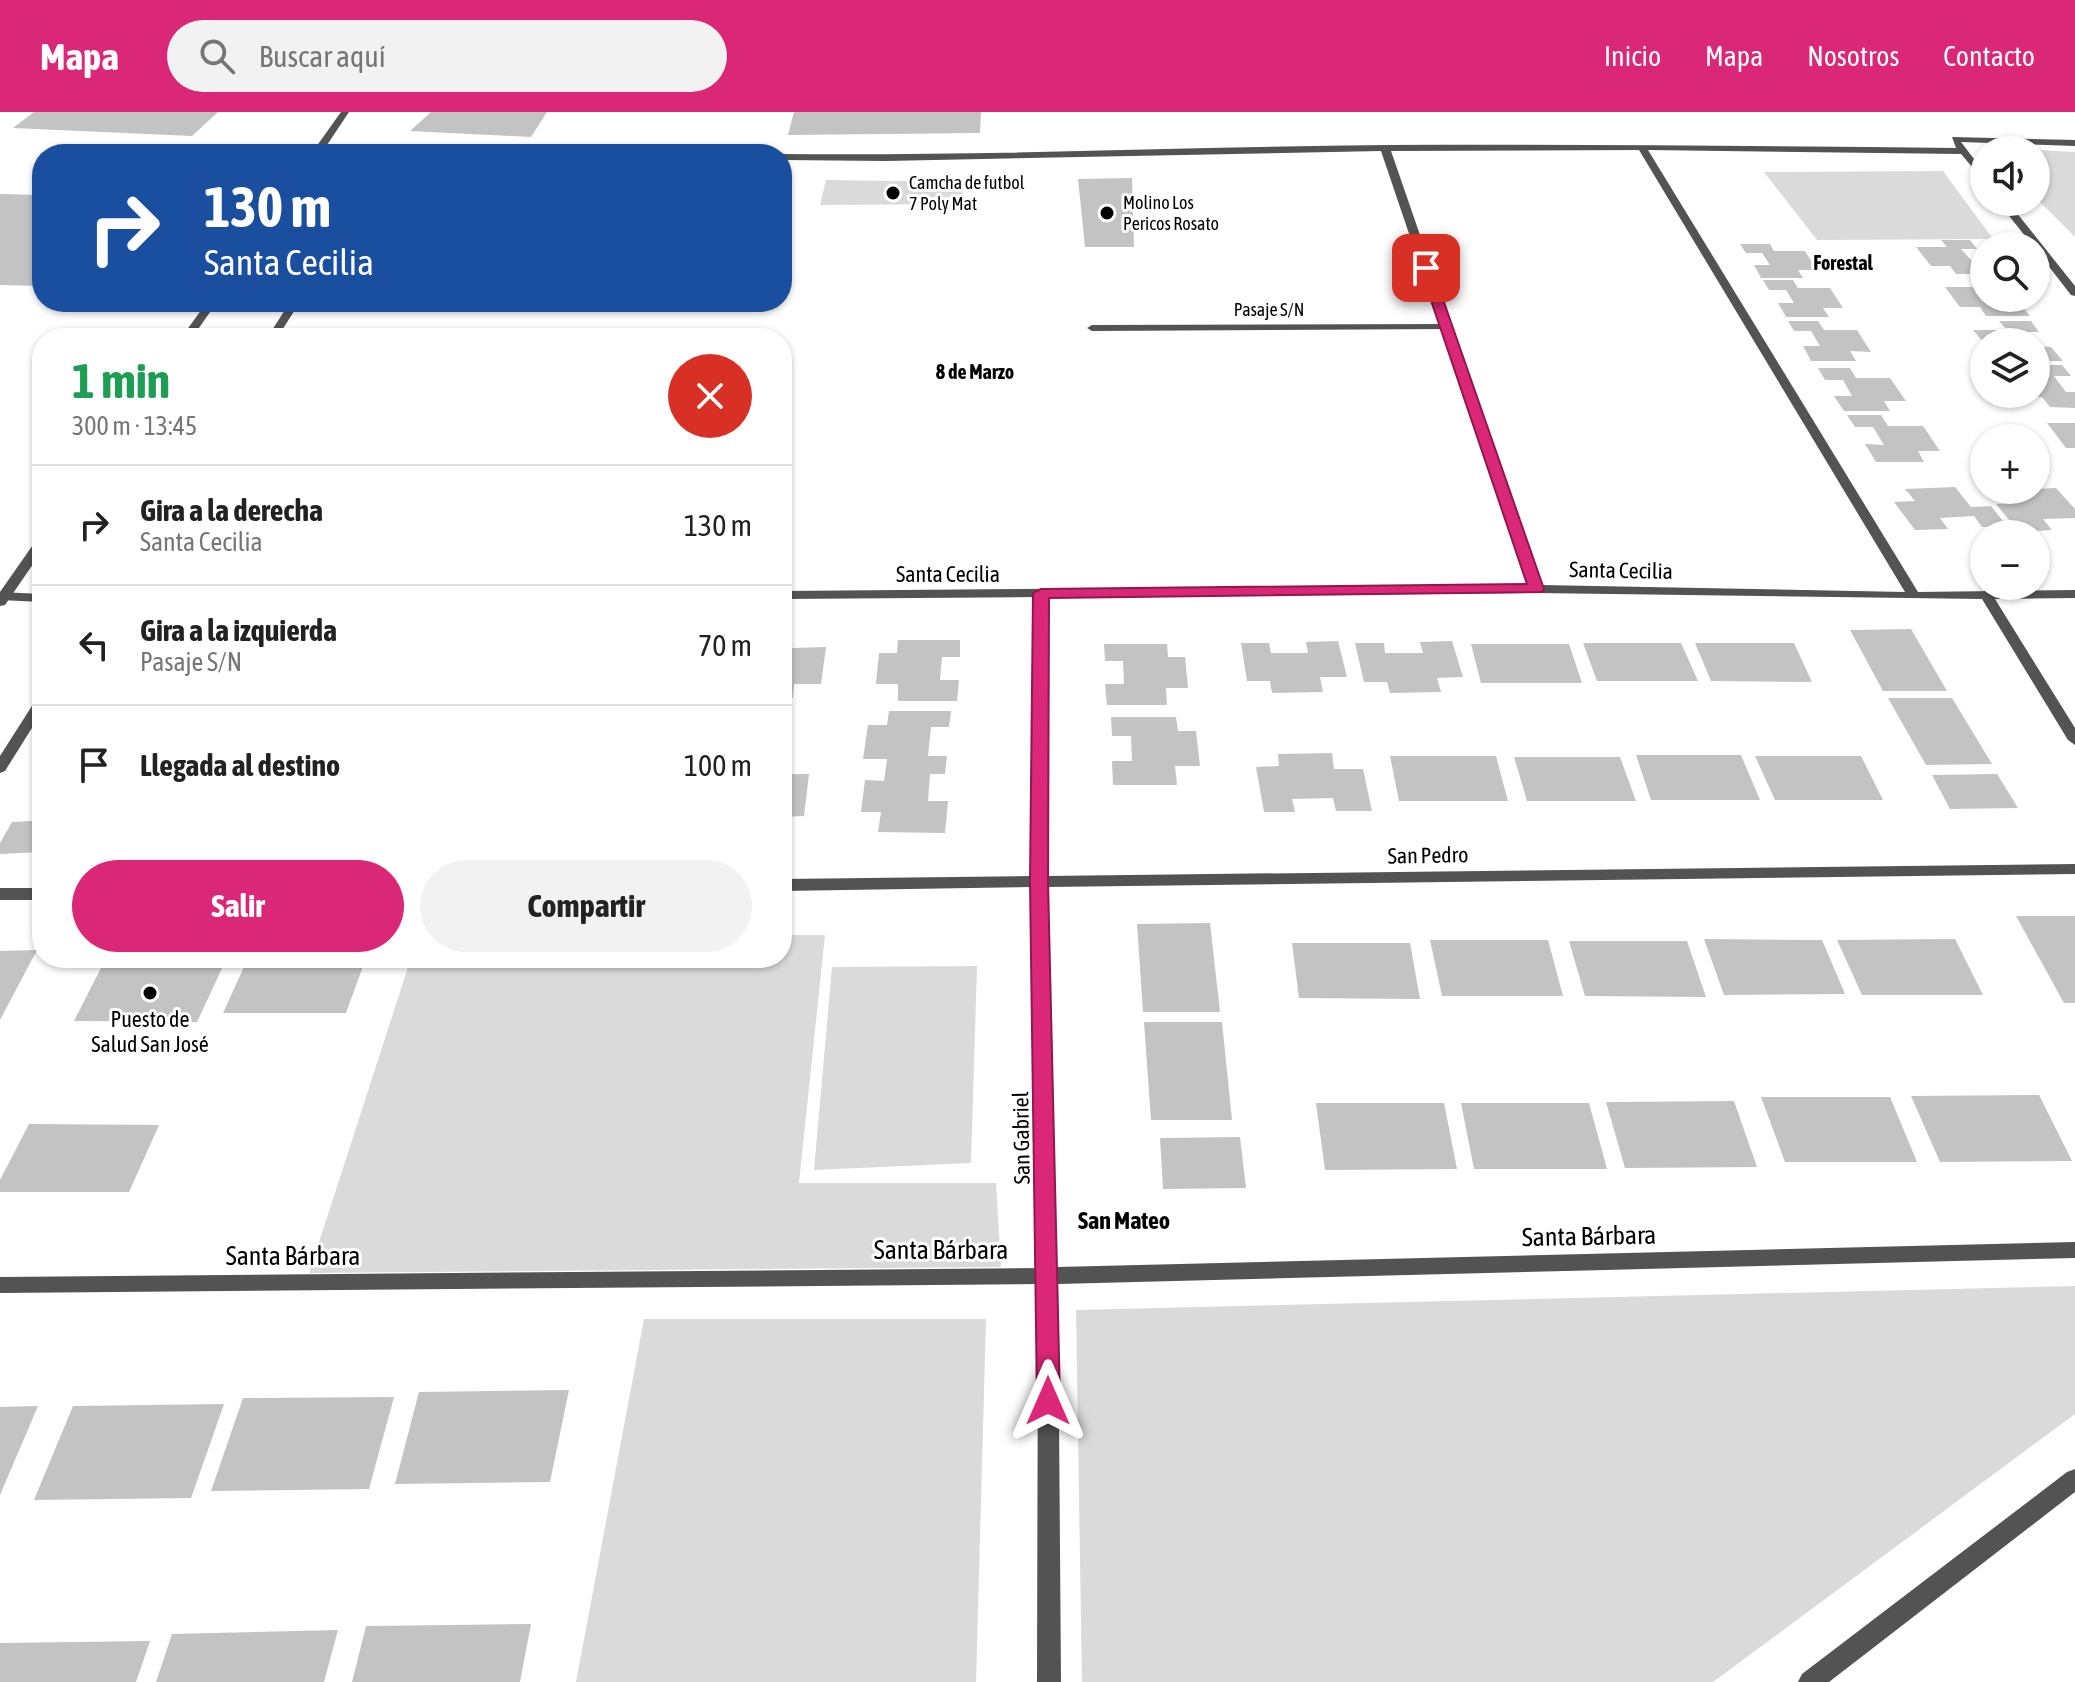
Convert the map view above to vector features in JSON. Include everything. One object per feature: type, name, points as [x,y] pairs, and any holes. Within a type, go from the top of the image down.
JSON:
[{"type":"street","points":[[323,144],[345,112]]},
{"type":"street","points":[[1970,160],[1955,139],[2075,143]]},
{"type":"street","points":[[1642,147],[1914,596]]},
{"type":"street","points":[[792,157],[901,158],[1385,148],[1963,151]]},
{"type":"street","points":[[1385,148],[1536,589]]},
{"type":"street","points":[[2014,216],[2075,293]]},
{"type":"street","name":"Pasaje S/N","points":[[1092,328],[1446,327]]},
{"type":"street","points":[[1,598],[32,556]]},
{"type":"street","name":"Santa Cecilia","points":[[792,595],[1536,589],[1970,594]]},
{"type":"street","name":"San Gabriel","points":[[1041,593],[1039,881],[1048,1276],[1049,1682]]},
{"type":"street","name":"Santa Cecilia","points":[[2050,594],[2075,594]]},
{"type":"street","points":[[1,598],[32,598]]},
{"type":"street","points":[[1989,600],[2075,740]]},
{"type":"street","points":[[0,768],[32,717]]},
{"type":"street","name":"San Pedro","points":[[792,885],[2075,869]]},
{"type":"street","points":[[0,894],[32,894]]},
{"type":"street","name":"Santa Bárbara","points":[[0,1285],[1048,1276],[2075,1250]]},
{"type":"street","points":[[1810,1682],[2075,1479]]},
{"type":"shaded area","points":[[2050,151],[2075,152],[2075,237],[2050,212]]},
{"type":"shaded area","points":[[1943,171],[1970,208],[1970,216],[1976,216],[1988,232],[1970,232],[1970,239],[1817,240],[1764,172]]},
{"type":"shaded area","name":"Camcha de futbol 7 Poly Mat","points":[[826,180],[963,182],[962,204],[820,205]]},
{"type":"shaded area","points":[[792,935],[825,935],[799,1183],[996,1183],[1001,1267],[309,1273],[408,968],[792,968]]},
{"type":"shaded area","points":[[977,966],[971,1163],[814,1170],[832,967]]},
{"type":"shaded area","points":[[2075,1286],[2075,1414],[1713,1682],[1082,1682],[1076,1310]]},
{"type":"shaded area","points":[[644,1319],[986,1319],[976,1682],[576,1682]]},
{"type":"building","points":[[34,112],[218,112],[192,136],[13,128]]},
{"type":"building","points":[[431,112],[547,112],[531,137],[410,131]]},
{"type":"building","points":[[794,112],[981,112],[980,133],[788,135]]},
{"type":"building","name":"Molino Los Pericos Rosato","points":[[1132,178],[1134,247],[1085,247],[1078,179]]},
{"type":"building","points":[[0,194],[32,195],[32,286],[0,285]]},
{"type":"building","points":[[1941,240],[1970,240],[1970,249],[1961,249],[1970,259],[1970,274],[1956,274],[1950,266],[1931,266],[1916,247],[1947,247]]},
{"type":"building","points":[[1740,244],[1770,244],[1774,251],[1805,251],[1817,270],[1798,270],[1803,278],[1761,278],[1754,265],[1770,265],[1762,253],[1746,253]]},
{"type":"building","points":[[1763,280],[1793,280],[1798,288],[1830,288],[1843,308],[1823,308],[1829,317],[1786,317],[1778,303],[1794,303],[1786,290],[1769,290]]},
{"type":"building","points":[[1945,287],[1970,287],[1970,307],[1960,307]]},
{"type":"building","points":[[1983,312],[2027,312],[2030,316],[1986,316]]},
{"type":"building","points":[[1788,321],[1818,321],[1824,330],[1857,330],[1871,352],[1850,351],[1856,361],[1811,361],[1803,346],[1820,346],[1811,331],[1794,331]]},
{"type":"building","points":[[1999,321],[2031,321],[2036,328],[2005,328]]},
{"type":"building","points":[[2050,347],[2051,347],[2063,361],[2050,361]]},
{"type":"building","points":[[2050,365],[2062,365],[2071,376],[2054,376],[2066,392],[2075,392],[2075,408],[2050,407]]},
{"type":"building","points":[[1818,368],[1850,368],[1856,378],[1890,378],[1906,401],[1884,401],[1890,411],[1844,411],[1834,396],[1852,396],[1843,380],[1825,380]]},
{"type":"building","points":[[1847,415],[1881,415],[1888,426],[1923,426],[1940,451],[1918,451],[1924,462],[1876,462],[1865,444],[1884,445],[1873,427],[1855,427]]},
{"type":"building","points":[[2075,423],[2075,448],[2066,448],[2048,424]]},
{"type":"building","points":[[1955,487],[1971,507],[1991,506],[2002,520],[1977,520],[1974,516],[1940,518],[1948,529],[1915,530],[1894,502],[1915,501],[1905,489]]},
{"type":"building","points":[[2050,488],[2056,488],[2075,509],[2075,518],[2009,520],[1996,504],[2050,504]]},
{"type":"building","points":[[1911,629],[1947,691],[1883,691],[1850,630]]},
{"type":"building","points":[[898,640],[960,640],[960,657],[942,657],[940,680],[959,680],[957,701],[898,701],[898,684],[876,684],[879,653],[897,653]]},
{"type":"building","points":[[1338,641],[1347,677],[1320,677],[1323,692],[1272,693],[1270,681],[1247,681],[1241,643],[1269,643],[1271,653],[1308,653],[1306,642]]},
{"type":"building","points":[[1452,641],[1463,677],[1437,678],[1441,692],[1390,693],[1387,682],[1364,682],[1355,643],[1384,643],[1385,653],[1423,653],[1420,642]]},
{"type":"building","points":[[1583,643],[1681,643],[1698,681],[1597,681]]},
{"type":"building","points":[[1695,643],[1794,643],[1812,682],[1711,681]]},
{"type":"building","points":[[1104,644],[1167,644],[1168,657],[1185,657],[1188,688],[1166,688],[1167,705],[1107,705],[1105,684],[1124,684],[1123,661],[1105,661]]},
{"type":"building","points":[[1471,644],[1569,644],[1582,683],[1481,683]]},
{"type":"building","points":[[826,647],[821,684],[794,684],[793,698],[792,698],[792,648]]},
{"type":"building","points":[[1888,698],[1952,698],[1992,764],[1926,765]]},
{"type":"building","points":[[889,711],[951,711],[949,727],[931,727],[928,756],[947,756],[945,774],[930,774],[928,801],[948,801],[945,833],[878,832],[881,812],[861,812],[865,780],[884,781],[887,759],[863,759],[868,725],[887,725]]},
{"type":"building","points":[[1111,717],[1176,717],[1178,731],[1196,731],[1200,766],[1175,766],[1177,785],[1113,785],[1112,761],[1132,761],[1131,736],[1112,736]]},
{"type":"building","points":[[1332,753],[1334,769],[1363,769],[1372,811],[1336,811],[1333,798],[1292,799],[1295,812],[1264,812],[1256,767],[1279,766],[1278,754]]},
{"type":"building","points":[[1636,755],[1741,755],[1760,800],[1651,800]]},
{"type":"building","points":[[1390,756],[1496,756],[1508,801],[1399,801]]},
{"type":"building","points":[[1755,756],[1861,756],[1883,800],[1775,800]]},
{"type":"building","points":[[1514,757],[1620,757],[1636,801],[1527,801]]},
{"type":"building","points":[[792,774],[809,774],[804,816],[792,817]]},
{"type":"building","points":[[1997,774],[2018,808],[1950,809],[1932,775]]},
{"type":"building","points":[[32,821],[32,852],[0,854],[0,843],[12,822]]},
{"type":"building","points":[[2016,916],[2075,916],[2075,1003],[2064,1003]]},
{"type":"building","points":[[1210,923],[1220,1012],[1143,1012],[1137,924]]},
{"type":"building","points":[[1704,939],[1822,940],[1845,994],[1724,995]]},
{"type":"building","points":[[1955,939],[1983,995],[1862,995],[1837,940]]},
{"type":"building","points":[[1430,940],[1548,940],[1563,996],[1442,996]]},
{"type":"building","points":[[1569,941],[1687,941],[1706,997],[1585,996]]},
{"type":"building","points":[[1292,943],[1410,943],[1420,999],[1299,998]]},
{"type":"building","points":[[32,950],[32,959],[0,1020],[0,951]]},
{"type":"building","name":"Puesto de Salud San José","points":[[101,968],[222,968],[197,1022],[74,1021]]},
{"type":"building","points":[[243,968],[362,968],[346,1013],[223,1013]]},
{"type":"building","points":[[1144,1022],[1222,1022],[1232,1120],[1151,1120]]},
{"type":"building","points":[[2039,1095],[2072,1161],[1940,1162],[1911,1096]]},
{"type":"building","points":[[1761,1097],[1890,1097],[1917,1162],[1785,1162]]},
{"type":"building","points":[[1734,1101],[1757,1167],[1625,1168],[1606,1102]]},
{"type":"building","points":[[1316,1103],[1444,1103],[1457,1169],[1325,1170]]},
{"type":"building","points":[[1461,1103],[1589,1103],[1607,1169],[1474,1169]]},
{"type":"building","points":[[29,1124],[159,1125],[129,1192],[0,1192],[0,1180]]},
{"type":"building","points":[[1240,1137],[1246,1188],[1163,1189],[1160,1138]]},
{"type":"building","points":[[569,1390],[550,1482],[395,1484],[419,1392]]},
{"type":"building","points":[[394,1397],[369,1489],[211,1491],[243,1398]]},
{"type":"building","points":[[224,1404],[191,1498],[34,1500],[73,1406]]},
{"type":"building","points":[[38,1406],[0,1495],[0,1407]]},
{"type":"building","points":[[531,1624],[520,1682],[352,1682],[366,1626]]},
{"type":"building","points":[[338,1630],[324,1682],[156,1682],[172,1634]]},
{"type":"building","points":[[150,1641],[136,1682],[0,1682],[0,1643]]},
{"type":"place","name":"Camcha de futbol 7 Poly Mat","points":[[893,193]]},
{"type":"place","name":"Molino Los Pericos Rosato","points":[[1107,213]]},
{"type":"place","name":"Puesto de Salud San José","points":[[150,993]]},
{"type":"district","name":"Forestal","points":[[1843,263]]},
{"type":"district","name":"8 de Marzo","points":[[975,372]]},
{"type":"district","name":"San Mateo","points":[[1124,1221]]},
{"type":"route","points":[[1048,1401],[1039,881],[1041,593],[1536,589],[1426,268]]}]
